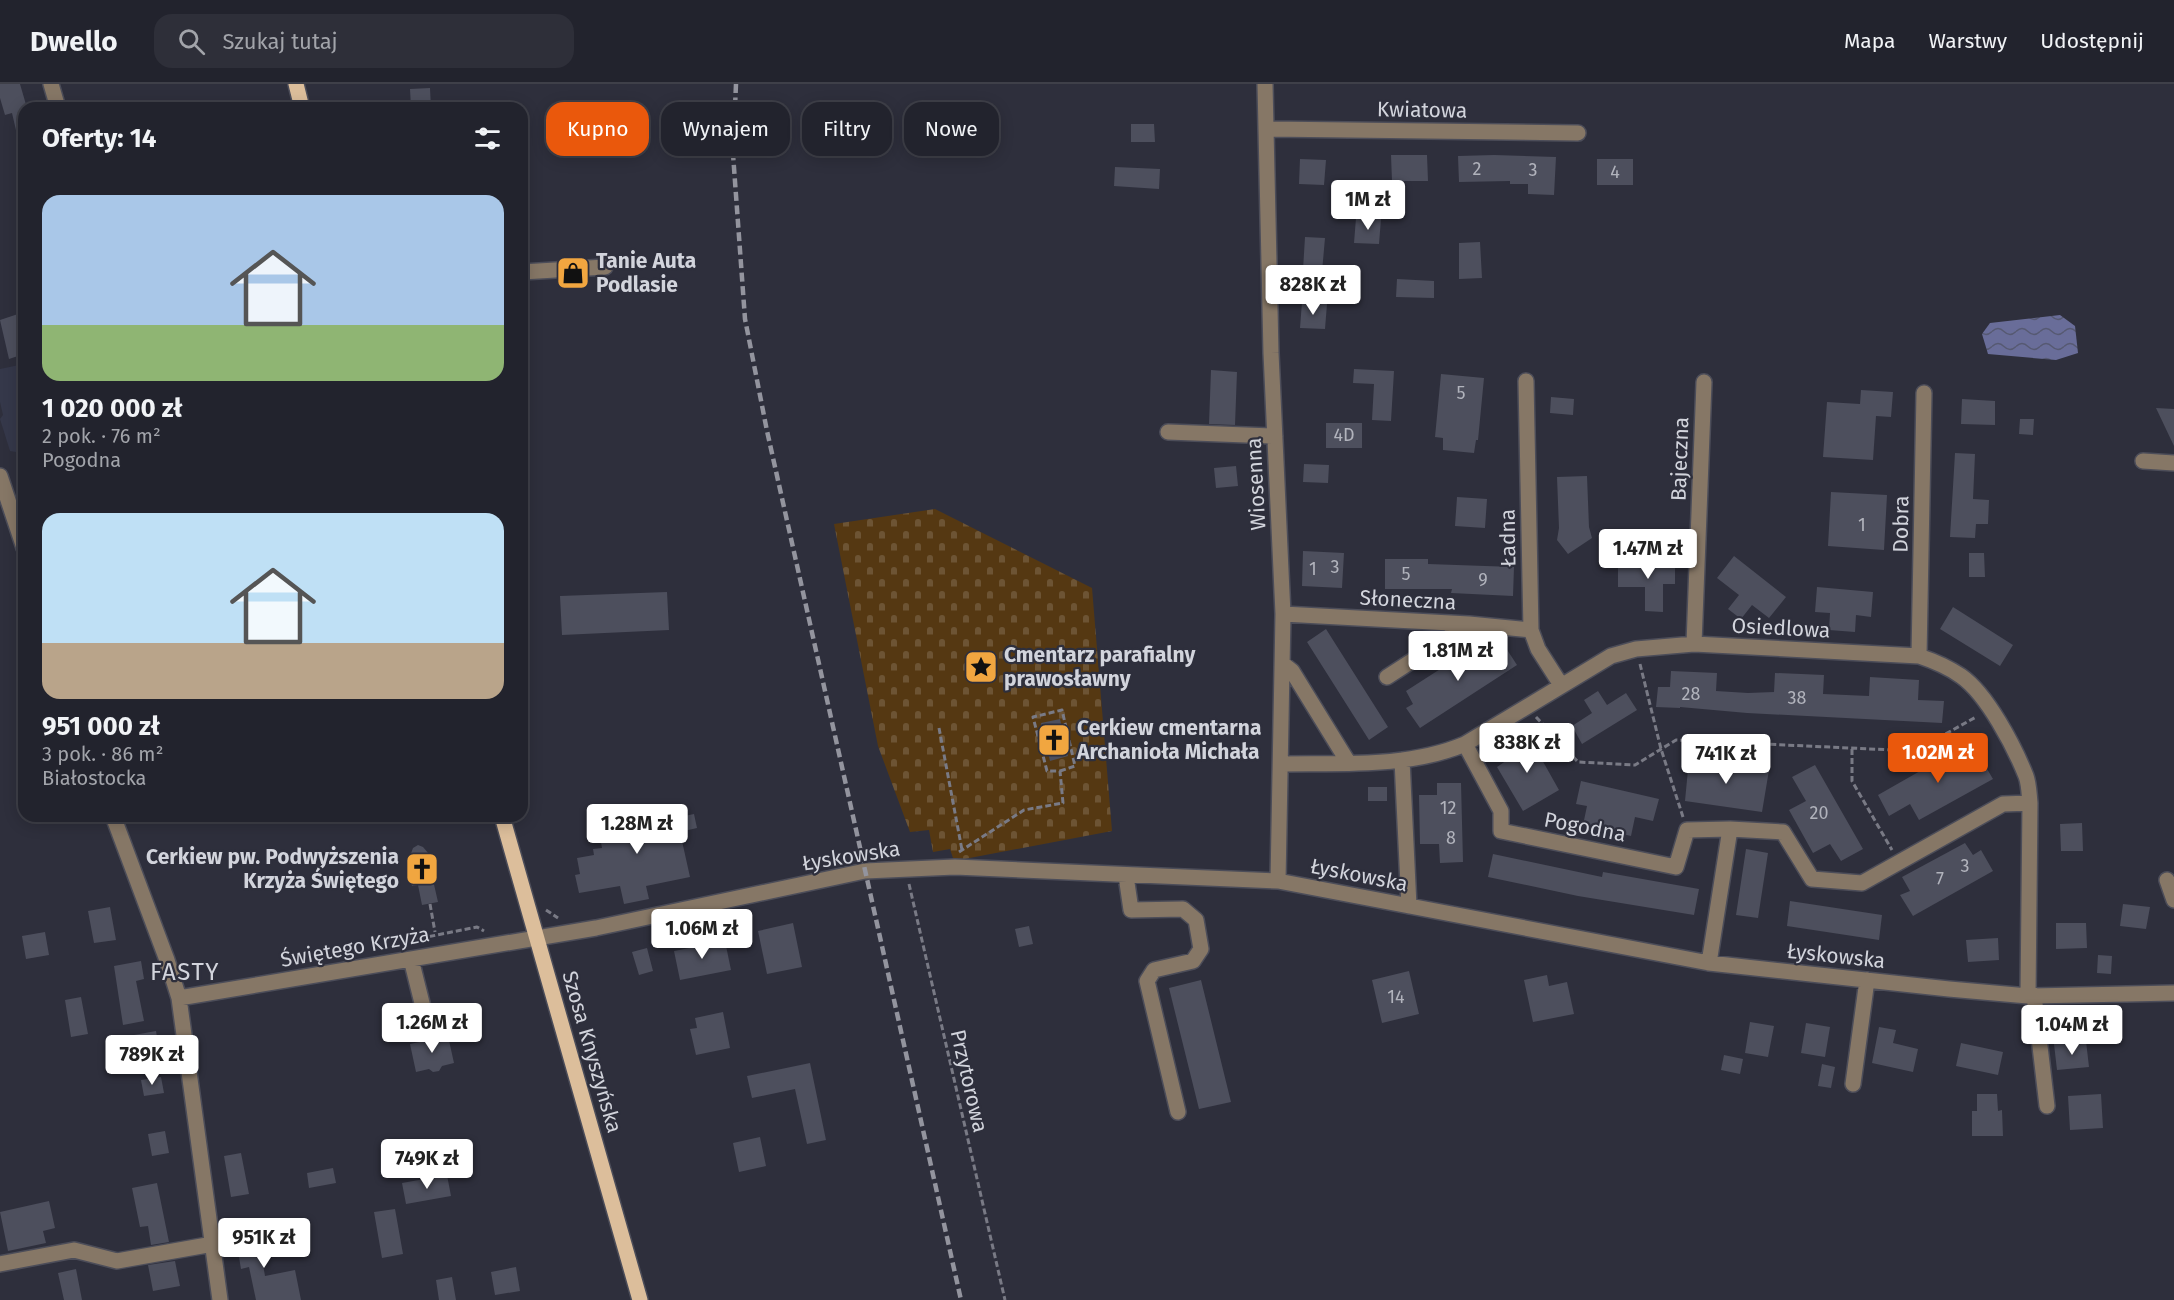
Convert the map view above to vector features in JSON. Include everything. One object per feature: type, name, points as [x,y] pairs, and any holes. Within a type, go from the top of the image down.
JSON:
[{"type":"main road","points":[[296,84],[300,102]]},
{"type":"main road","name":"Szosa Knyszyńska","points":[[504,822],[640,1300]]},
{"type":"street","points":[[51,84],[56,102]]},
{"type":"street","name":"Wiosenna","points":[[1264,84],[1283,614],[1278,881]]},
{"type":"street","name":"Kwiatowa","points":[[1266,129],[1578,133]]},
{"type":"street","points":[[528,272],[605,267]]},
{"type":"street","name":"Ładna","points":[[1526,381],[1531,630],[1538,649],[1561,685]]},
{"type":"street","name":"Bajeczna","points":[[1694,644],[1704,382]]},
{"type":"street","name":"Dobra","points":[[1920,656],[1924,393]]},
{"type":"street","points":[[1168,432],[1275,436]]},
{"type":"street","points":[[2144,461],[2174,463]]},
{"type":"street","points":[[0,476],[18,530]]},
{"type":"street","name":"Słoneczna","points":[[1283,614],[1469,624],[1531,630]]},
{"type":"street","points":[[1387,677],[1469,624]]},
{"type":"street","name":"Osiedlowa","points":[[1281,764],[1402,760],[1442,753],[1465,744],[1611,656],[1636,649],[1694,644],[1920,656],[1943,665],[1963,676],[1979,692],[1990,708],[2027,778],[2030,803],[2031,995],[2047,1106]]},
{"type":"street","points":[[1283,664],[1292,671],[1348,762]]},
{"type":"street","name":"Pogodna","points":[[1465,744],[1501,811],[1501,831],[1676,867],[1687,830]]},
{"type":"street","points":[[1402,760],[1409,906]]},
{"type":"street","points":[[1687,830],[1730,829],[1783,832],[1812,879],[1862,884],[2002,804],[2030,803]]},
{"type":"street","points":[[115,822],[179,998],[220,1300]]},
{"type":"street","points":[[1709,963],[1730,829]]},
{"type":"street","name":"Łyskowska","points":[[537,937],[596,928],[865,871],[956,867],[1278,881],[1709,963],[2031,995],[2174,993]]},
{"type":"street","points":[[1126,876],[1131,910],[1183,909],[1196,920],[1201,949],[1193,961],[1154,970],[1147,981],[1178,1112]]},
{"type":"street","points":[[2167,880],[2174,900]]},
{"type":"street","name":"Świętego Krzyża","points":[[179,998],[537,937]]},
{"type":"street","points":[[411,959],[429,1031]]},
{"type":"street","points":[[1853,1084],[1867,980]]},
{"type":"street","points":[[0,1264],[74,1250],[117,1261],[213,1244]]},
{"type":"path","points":[[1636,649],[1661,749],[1687,830]]},
{"type":"path","points":[[1528,705],[1541,723],[1578,762],[1635,765],[1676,740],[1915,752],[1990,708]]},
{"type":"path","points":[[1062,710],[1075,766],[1060,771],[1047,771],[1033,717],[1062,710]]},
{"type":"path","points":[[939,728],[962,850]]},
{"type":"path","points":[[1852,748],[1852,781],[1899,862]]},
{"type":"path","points":[[952,856],[1024,810],[1064,803],[1060,771]]},
{"type":"path","name":"Przytorowa","points":[[905,868],[1005,1300]]},
{"type":"path","points":[[430,904],[435,932]]},
{"type":"shaded area","points":[[18,365],[18,458],[16,452],[10,451],[0,419],[3,415],[0,402],[0,369]]},
{"type":"green space","name":"Cmentarz parafialny prawosławny","points":[[935,509],[1092,588],[1112,831],[954,861],[950,849],[933,852],[929,830],[910,832],[878,746],[834,524]]},
{"type":"water","points":[[2060,315],[2075,326],[2078,353],[2056,360],[1988,354],[1982,334],[1990,323]]},
{"type":"building","points":[[0,84],[20,84],[25,102],[18,102],[18,139],[12,113],[5,115],[0,98]]},
{"type":"building","points":[[430,88],[431,102],[411,102],[410,89]]},
{"type":"building","points":[[1131,124],[1154,124],[1155,142],[1131,142]]},
{"type":"building","points":[[1391,155],[1427,155],[1428,181],[1392,181]]},
{"type":"building","points":[[1458,156],[1556,157],[1554,195],[1528,194],[1528,184],[1510,184],[1510,181],[1459,182]]},
{"type":"building","points":[[1300,159],[1326,160],[1324,185],[1299,184]]},
{"type":"building","points":[[1597,159],[1633,159],[1633,185],[1597,185]]},
{"type":"building","points":[[1115,167],[1160,169],[1159,189],[1114,186]]},
{"type":"building","points":[[1356,218],[1381,219],[1379,244],[1354,243]]},
{"type":"building","points":[[1305,237],[1325,238],[1322,272],[1303,270]]},
{"type":"building","points":[[1480,242],[1482,278],[1459,279],[1459,243]]},
{"type":"building","points":[[1397,279],[1434,281],[1434,298],[1396,297]]},
{"type":"building","points":[[1302,302],[1327,304],[1325,329],[1300,328]]},
{"type":"building","points":[[18,314],[18,356],[9,359],[0,320]]},
{"type":"building","points":[[1354,369],[1394,371],[1391,421],[1372,420],[1374,384],[1353,383]]},
{"type":"building","points":[[1211,370],[1237,372],[1235,425],[1209,424]]},
{"type":"building","points":[[1441,374],[1484,378],[1478,440],[1476,440],[1474,453],[1443,450],[1443,438],[1435,437]]},
{"type":"building","points":[[1861,390],[1893,392],[1891,417],[1876,416],[1873,460],[1823,457],[1827,402],[1860,404]]},
{"type":"building","points":[[1551,397],[1574,399],[1573,415],[1550,413]]},
{"type":"building","points":[[1962,399],[1995,401],[1995,425],[1961,424]]},
{"type":"building","points":[[2156,408],[2174,409],[2174,446]]},
{"type":"building","points":[[2020,419],[2034,419],[2033,435],[2019,434]]},
{"type":"building","points":[[1326,423],[1362,423],[1362,448],[1326,448]]},
{"type":"building","points":[[1955,453],[1975,454],[1973,499],[1989,500],[1988,524],[1976,524],[1975,538],[1950,537]]},
{"type":"building","points":[[1304,464],[1329,465],[1328,483],[1303,482]]},
{"type":"building","points":[[1236,466],[1238,486],[1216,488],[1214,468]]},
{"type":"building","points":[[1587,476],[1589,527],[1592,538],[1568,554],[1557,540],[1559,528],[1557,477]]},
{"type":"building","points":[[1831,492],[1887,495],[1884,550],[1828,546]]},
{"type":"building","points":[[1457,497],[1487,499],[1485,528],[1455,526]]},
{"type":"building","points":[[1303,551],[1344,553],[1342,588],[1302,586]]},
{"type":"building","points":[[1969,553],[1984,553],[1985,577],[1969,577]]},
{"type":"building","points":[[1734,556],[1786,597],[1769,618],[1752,605],[1741,619],[1728,609],[1739,595],[1717,578]]},
{"type":"building","points":[[1385,559],[1428,559],[1428,564],[1514,567],[1513,596],[1451,593],[1452,589],[1385,589]]},
{"type":"building","points":[[1618,561],[1675,561],[1675,584],[1663,584],[1663,612],[1645,611],[1645,587],[1618,587]]},
{"type":"building","points":[[1817,587],[1873,592],[1871,617],[1856,615],[1855,632],[1829,630],[1830,613],[1815,612]]},
{"type":"building","points":[[667,592],[669,630],[562,635],[560,596]]},
{"type":"building","points":[[1953,607],[2013,645],[2000,666],[1940,629]]},
{"type":"building","points":[[1326,629],[1388,727],[1369,740],[1307,642]]},
{"type":"building","points":[[1487,639],[1494,651],[1504,645],[1517,665],[1420,728],[1406,708],[1413,704],[1406,691]]},
{"type":"building","points":[[1671,671],[1717,673],[1716,691],[1748,693],[1774,692],[1775,673],[1824,675],[1823,694],[1869,696],[1870,677],[1919,680],[1918,700],[1944,701],[1942,723],[1656,707],[1658,687],[1670,687]]},
{"type":"building","points":[[1598,691],[1607,705],[1626,693],[1637,710],[1582,744],[1572,726],[1592,713],[1584,700]]},
{"type":"building","name":"Cerkiew cmentarna Archanioła Michała","points":[[1060,719],[1068,756],[1050,761],[1041,723]]},
{"type":"building","points":[[1528,735],[1559,790],[1523,811],[1497,767],[1513,756],[1508,745]]},
{"type":"building","points":[[1971,742],[1993,779],[1919,820],[1910,804],[1889,816],[1878,795]]},
{"type":"building","points":[[1689,759],[1769,770],[1762,812],[1685,801]]},
{"type":"building","points":[[1815,765],[1863,849],[1841,861],[1830,844],[1813,853],[1789,810],[1806,801],[1792,777]]},
{"type":"building","points":[[1581,781],[1659,799],[1653,821],[1635,817],[1631,836],[1583,825],[1587,806],[1576,804]]},
{"type":"building","points":[[1437,783],[1461,783],[1463,862],[1440,863],[1439,844],[1420,844],[1419,795],[1437,795]]},
{"type":"building","points":[[1368,787],[1387,787],[1387,801],[1368,801]]},
{"type":"building","points":[[663,810],[665,820],[694,814],[697,828],[680,832],[690,877],[646,886],[649,899],[624,904],[620,886],[579,893],[575,875],[580,874],[577,858],[594,855],[593,849],[602,848],[598,825],[629,820],[628,816]]},
{"type":"building","points":[[2082,823],[2083,851],[2061,851],[2060,824]]},
{"type":"building","points":[[1965,843],[1973,855],[1981,850],[1993,871],[1913,916],[1900,895],[1910,891],[1902,877]]},
{"type":"building","name":"Cerkiew pw. Podwyższenia Krzyża Świętego","points":[[418,845],[432,854],[438,879],[433,880],[438,902],[422,905],[418,885],[412,886],[406,860],[409,859],[413,848]]},
{"type":"building","points":[[1746,849],[1768,853],[1758,918],[1736,915]]},
{"type":"building","points":[[1493,854],[1602,877],[1603,872],[1699,889],[1694,915],[1578,896],[1488,877]]},
{"type":"building","points":[[1790,901],[1882,915],[1879,940],[1787,926]]},
{"type":"building","points":[[2123,904],[2150,907],[2146,929],[2120,926]]},
{"type":"building","points":[[110,907],[116,940],[94,943],[88,911]]},
{"type":"building","points":[[793,923],[802,967],[767,974],[758,931]]},
{"type":"building","points":[[2056,923],[2086,923],[2087,948],[2056,949]]},
{"type":"building","points":[[1029,926],[1033,944],[1019,947],[1015,929]]},
{"type":"building","points":[[45,932],[49,955],[26,959],[22,936]]},
{"type":"building","points":[[1998,938],[1999,960],[1968,962],[1966,940]]},
{"type":"building","points":[[725,941],[731,970],[680,980],[674,951]]},
{"type":"building","points":[[647,948],[653,971],[639,975],[632,952]]},
{"type":"building","points":[[2098,955],[2112,956],[2111,974],[2097,973]]},
{"type":"building","points":[[141,961],[144,979],[136,981],[144,1021],[123,1025],[114,966]]},
{"type":"building","points":[[1409,971],[1419,1014],[1382,1023],[1372,980]]},
{"type":"building","points":[[1547,975],[1549,986],[1567,982],[1574,1014],[1533,1022],[1524,980]]},
{"type":"building","points":[[1201,980],[1231,1102],[1199,1109],[1169,988]]},
{"type":"building","points":[[81,997],[88,1034],[71,1037],[65,1000]]},
{"type":"building","points":[[723,1012],[730,1048],[696,1055],[690,1029],[697,1028],[695,1018]]},
{"type":"building","points":[[1750,1022],[1774,1026],[1768,1057],[1745,1053]]},
{"type":"building","points":[[1806,1023],[1830,1027],[1825,1057],[1801,1053]]},
{"type":"building","points":[[1879,1027],[1896,1030],[1893,1043],[1918,1049],[1913,1072],[1872,1063]]},
{"type":"building","points":[[156,1031],[159,1049],[137,1053],[134,1035]]},
{"type":"building","points":[[448,1036],[454,1063],[442,1066],[439,1071],[433,1072],[429,1069],[416,1072],[410,1044]]},
{"type":"building","points":[[2086,1041],[2089,1067],[2057,1070],[2054,1044]]},
{"type":"building","points":[[1961,1043],[2003,1052],[1998,1075],[1956,1066]]},
{"type":"building","points":[[1724,1055],[1743,1059],[1740,1074],[1721,1070]]},
{"type":"building","points":[[810,1063],[826,1140],[807,1144],[795,1089],[752,1098],[747,1076]]},
{"type":"building","points":[[1822,1064],[1835,1067],[1831,1088],[1818,1086]]},
{"type":"building","points":[[161,1077],[164,1093],[144,1096],[141,1080]]},
{"type":"building","points":[[1977,1094],[1997,1094],[1998,1111],[2002,1110],[2003,1136],[1972,1136],[1972,1111],[1977,1111]]},
{"type":"building","points":[[2101,1094],[2103,1128],[2070,1130],[2068,1096]]},
{"type":"building","points":[[165,1131],[169,1153],[152,1156],[148,1134]]},
{"type":"building","points":[[760,1137],[766,1166],[739,1172],[733,1143]]},
{"type":"building","points":[[241,1153],[249,1194],[231,1197],[224,1156]]},
{"type":"building","points":[[333,1168],[336,1183],[309,1188],[307,1173]]},
{"type":"building","points":[[447,1175],[451,1196],[406,1204],[402,1183]]},
{"type":"building","points":[[157,1183],[169,1242],[151,1245],[148,1226],[140,1227],[132,1188]]},
{"type":"building","points":[[49,1201],[55,1228],[43,1231],[46,1243],[8,1251],[0,1212]]},
{"type":"building","points":[[395,1209],[403,1254],[382,1258],[374,1212]]},
{"type":"building","points":[[256,1225],[265,1276],[295,1270],[301,1300],[256,1300],[249,1267],[241,1269],[234,1228]]},
{"type":"building","points":[[175,1261],[180,1286],[153,1291],[148,1265]]},
{"type":"building","points":[[516,1267],[520,1291],[495,1295],[491,1272]]},
{"type":"building","points":[[76,1269],[82,1300],[64,1300],[58,1273]]},
{"type":"building","points":[[452,1277],[456,1300],[439,1300],[436,1280]]},
{"type":"railway","points":[[736,84],[733,154],[745,319],[767,431],[961,1300]]},
{"type":"place","name":"Tanie Auta Podlasie","points":[[573,273]]},
{"type":"place","name":"Cmentarz parafialny prawosławny","points":[[981,667]]},
{"type":"place","name":"Cerkiew cmentarna Archanioła Michała","points":[[1054,740]]},
{"type":"place","name":"Cerkiew pw. Podwyższenia Krzyża Świętego","points":[[422,869]]},
{"type":"district","name":"FASTY","points":[[185,972]]}]
